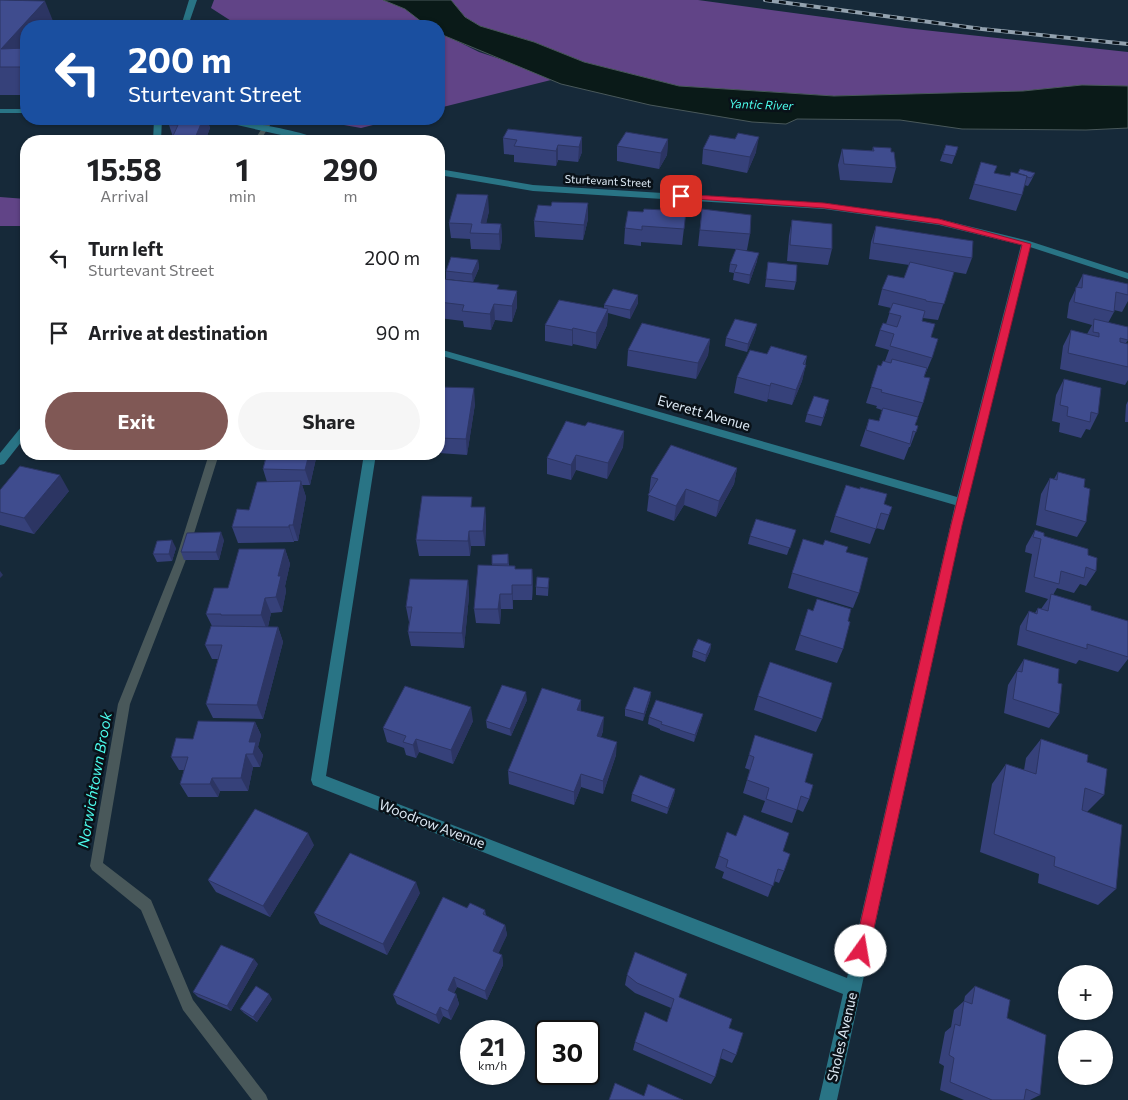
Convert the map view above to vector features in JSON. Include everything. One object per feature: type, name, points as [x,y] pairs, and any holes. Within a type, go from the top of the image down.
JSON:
[{"type":"street","points":[[186,20],[193,0]]},
{"type":"street","points":[[0,111],[20,111]]},
{"type":"street","points":[[250,125],[294,135]]},
{"type":"street","name":"Sturtevant Street","points":[[445,173],[533,188],[824,206],[939,222],[1026,244],[1128,276]]},
{"type":"street","name":"Sholes Avenue","points":[[828,1100],[962,503],[1026,244]]},
{"type":"street","name":"Everett Avenue","points":[[445,354],[962,503]]},
{"type":"street","points":[[0,461],[20,437]]},
{"type":"street","name":"Woodrow Avenue","points":[[369,460],[318,780],[852,990]]},
{"type":"shaded area","points":[[214,0],[384,0],[405,9],[421,20],[230,20],[211,8]]},
{"type":"shaded area","points":[[451,0],[698,0],[905,28],[1128,52],[1128,86],[1082,85],[1023,91],[834,96],[679,86],[584,62],[534,42],[480,26],[465,17]]},
{"type":"shaded area","points":[[445,35],[479,52],[518,65],[551,80],[445,106]]},
{"type":"shaded area","points":[[344,125],[373,125],[361,128]]},
{"type":"shaded area","points":[[0,197],[20,199],[20,226],[0,226]]},
{"type":"water","name":"Yantic River","points":[[383,0],[451,0],[465,17],[480,26],[534,42],[584,62],[679,86],[834,96],[1023,91],[1082,85],[1128,86],[1128,128],[1086,130],[962,129],[900,120],[797,119],[786,124],[752,122],[650,105],[561,84],[445,36],[445,20],[419,20],[405,9]]},
{"type":"building","points":[[0,0],[45,1],[28,20],[20,20],[20,28],[1,49],[20,48],[20,67],[0,67]]},
{"type":"building","points":[[178,125],[200,125],[196,135],[173,135]]},
{"type":"building","points":[[508,129],[582,137],[579,147],[558,145],[556,151],[514,146],[517,140],[503,138]]},
{"type":"building","points":[[626,132],[668,139],[661,153],[617,146]]},
{"type":"building","points":[[738,133],[759,137],[750,157],[703,149],[710,135],[735,139]]},
{"type":"building","points":[[946,145],[958,147],[955,156],[943,154]]},
{"type":"building","points":[[873,147],[891,148],[891,152],[894,152],[896,168],[844,164],[842,149],[874,151]]},
{"type":"building","points":[[981,162],[997,166],[994,173],[1010,176],[1011,172],[1027,176],[1022,195],[974,184]]},
{"type":"building","points":[[1020,169],[1035,173],[1031,178],[1027,177],[1018,173]]},
{"type":"building","points":[[457,194],[488,195],[481,223],[501,224],[499,234],[470,233],[472,224],[449,223]]},
{"type":"building","points":[[552,202],[588,203],[584,225],[534,221],[538,205],[551,206]]},
{"type":"building","points":[[644,209],[686,211],[684,229],[642,226],[642,230],[625,228],[628,211],[643,212]]},
{"type":"building","points":[[702,209],[751,215],[750,234],[700,230]]},
{"type":"building","points":[[792,220],[832,224],[832,249],[790,245]]},
{"type":"building","points":[[876,226],[973,241],[972,258],[873,243]]},
{"type":"building","points":[[736,249],[759,253],[750,275],[734,272],[737,265],[730,264]]},
{"type":"building","points":[[451,257],[478,260],[472,274],[446,271]]},
{"type":"building","points":[[768,262],[797,265],[796,282],[766,279]]},
{"type":"building","points":[[910,262],[954,272],[944,304],[882,289],[888,275],[904,278]]},
{"type":"building","points":[[1083,274],[1128,284],[1128,295],[1116,292],[1114,312],[1074,302],[1076,287],[1082,288]]},
{"type":"building","points":[[445,279],[499,285],[497,289],[517,291],[512,306],[494,304],[490,314],[462,311],[464,305],[445,303]]},
{"type":"building","points":[[613,289],[638,295],[630,310],[604,305]]},
{"type":"building","points":[[559,300],[608,309],[596,333],[545,325]]},
{"type":"building","points":[[893,303],[925,311],[922,321],[935,324],[931,337],[938,339],[932,358],[890,346],[894,334],[880,330],[883,323],[897,327],[901,316],[889,313]]},
{"type":"building","points":[[735,319],[757,324],[748,344],[726,338]]},
{"type":"building","points":[[1094,319],[1128,327],[1128,340],[1120,338],[1120,342],[1128,344],[1128,367],[1068,353],[1071,330],[1099,337],[1099,333],[1093,332]]},
{"type":"building","points":[[642,323],[710,339],[698,363],[628,350]]},
{"type":"building","points":[[771,346],[807,356],[803,364],[806,365],[796,390],[771,383],[770,386],[737,377],[750,350],[767,354]]},
{"type":"building","points":[[892,359],[927,368],[924,377],[930,378],[923,403],[881,392],[882,390],[871,387],[878,365],[881,366],[883,361],[891,363]]},
{"type":"building","points":[[1064,379],[1101,388],[1098,414],[1091,412],[1090,422],[1067,416],[1068,407],[1060,405]]},
{"type":"building","points":[[445,387],[474,388],[466,439],[445,438]]},
{"type":"building","points":[[814,396],[829,400],[823,418],[807,414]]},
{"type":"building","points":[[883,408],[918,417],[915,425],[918,426],[916,432],[913,431],[910,444],[866,430],[869,419],[879,421]]},
{"type":"building","points":[[566,421],[585,426],[588,422],[624,431],[608,463],[576,455],[571,465],[547,458]]},
{"type":"building","points":[[671,445],[737,468],[719,501],[686,489],[676,506],[648,495],[658,479],[651,477]]},
{"type":"building","points":[[265,460],[308,460],[305,470],[263,469]]},
{"type":"building","points":[[20,466],[60,475],[24,518],[0,512],[0,490]]},
{"type":"building","points":[[1058,472],[1085,479],[1084,487],[1090,489],[1086,522],[1045,510],[1050,478],[1057,480]]},
{"type":"building","points":[[301,481],[293,525],[289,525],[289,527],[232,527],[237,509],[249,510],[257,482]]},
{"type":"building","points":[[846,485],[887,494],[884,504],[892,507],[889,515],[881,513],[876,529],[835,516]]},
{"type":"building","points":[[422,496],[472,497],[471,507],[485,507],[483,531],[469,531],[468,541],[416,540]]},
{"type":"building","points":[[756,519],[796,530],[790,548],[750,536]]},
{"type":"building","points":[[1035,530],[1044,533],[1044,536],[1088,549],[1088,555],[1097,558],[1096,571],[1086,567],[1084,578],[1061,571],[1059,584],[1034,577],[1041,539],[1033,537]]},
{"type":"building","points":[[221,532],[216,552],[181,552],[187,533]]},
{"type":"building","points":[[803,539],[823,545],[825,540],[848,547],[846,552],[868,558],[859,593],[792,573]]},
{"type":"building","points":[[172,540],[169,554],[153,554],[157,541]]},
{"type":"building","points":[[239,549],[285,549],[278,576],[281,576],[276,597],[265,598],[261,615],[206,614],[214,588],[228,588]]},
{"type":"building","points":[[508,554],[508,564],[492,564],[492,555]]},
{"type":"building","points":[[478,565],[515,566],[515,569],[532,569],[532,585],[512,585],[512,594],[500,594],[498,609],[474,609]]},
{"type":"building","points":[[537,577],[549,578],[548,588],[536,587]]},
{"type":"building","points":[[410,579],[468,580],[462,633],[408,632],[412,607],[406,607]]},
{"type":"building","points":[[1051,594],[1091,606],[1091,610],[1128,621],[1128,657],[1087,644],[1087,649],[1026,630],[1029,611],[1037,614],[1038,608],[1048,611]]},
{"type":"building","points":[[817,599],[851,609],[848,621],[850,622],[843,649],[800,635],[808,609],[813,611]]},
{"type":"building","points":[[211,626],[278,627],[257,705],[206,704],[222,645],[205,645]]},
{"type":"building","points":[[698,639],[711,644],[706,655],[693,650]]},
{"type":"building","points":[[1024,659],[1059,669],[1058,683],[1062,684],[1059,714],[1013,699],[1017,671],[1022,672]]},
{"type":"building","points":[[770,662],[832,683],[822,719],[758,696]]},
{"type":"building","points":[[502,685],[526,692],[510,729],[486,721]]},
{"type":"building","points":[[405,686],[471,707],[451,750],[416,739],[413,745],[403,742],[406,736],[383,728]]},
{"type":"building","points":[[634,687],[651,692],[644,714],[625,709]]},
{"type":"building","points":[[542,688],[581,700],[577,710],[604,717],[597,736],[617,742],[603,781],[581,774],[574,792],[508,771]]},
{"type":"building","points":[[656,700],[703,714],[695,735],[661,724],[662,722],[649,717]]},
{"type":"building","points":[[198,721],[255,722],[249,742],[256,742],[253,754],[246,754],[241,778],[212,778],[210,784],[180,784],[188,757],[171,757],[176,738],[193,739]]},
{"type":"building","points":[[755,735],[813,754],[805,782],[813,785],[809,799],[801,796],[797,810],[766,799],[769,788],[747,780],[754,757],[749,755]]},
{"type":"building","points":[[1041,739],[1088,755],[1087,762],[1107,769],[1104,795],[1085,788],[1082,810],[1122,825],[1116,889],[1054,866],[1055,857],[994,834],[1006,764],[1036,774]]},
{"type":"building","points":[[640,775],[675,789],[668,808],[632,794]]},
{"type":"building","points":[[255,809],[308,833],[263,906],[208,880]]},
{"type":"building","points":[[744,815],[789,833],[783,851],[790,854],[784,871],[778,869],[773,886],[726,867],[728,860],[719,856],[727,832],[736,836]]},
{"type":"building","points":[[350,853],[416,882],[383,944],[314,913]]},
{"type":"building","points":[[443,897],[467,908],[470,903],[485,910],[483,914],[505,925],[493,951],[502,955],[485,991],[454,977],[448,990],[456,994],[448,1011],[440,1007],[436,1015],[393,995]]},
{"type":"building","points":[[221,945],[254,959],[227,1006],[193,992]]},
{"type":"building","points":[[635,952],[687,974],[679,997],[732,1019],[729,1028],[743,1033],[736,1055],[723,1049],[715,1077],[635,1042],[645,1012],[667,1022],[674,999],[637,983],[627,975]]},
{"type":"building","points":[[256,986],[269,994],[253,1017],[240,1009]]},
{"type":"building","points":[[975,986],[1010,1000],[1007,1018],[1046,1035],[1040,1095],[1026,1089],[1024,1100],[992,1100],[950,1082],[954,1058],[949,1055],[955,1024],[960,1026],[964,1001],[972,1004]]},
{"type":"building","points":[[615,1083],[644,1096],[648,1084],[683,1100],[609,1100]]},
{"type":"waterway","name":"Norwichtown Brook","points":[[261,135],[267,125]]},
{"type":"waterway","name":"Norwichtown Brook","points":[[212,460],[180,562],[124,704],[96,866],[146,905],[188,1005],[261,1100]]},
{"type":"railway","points":[[765,0],[982,29],[1128,44]]},
{"type":"route","points":[[681,196],[824,206],[939,222],[1026,244],[956,525],[861,951]]}]
